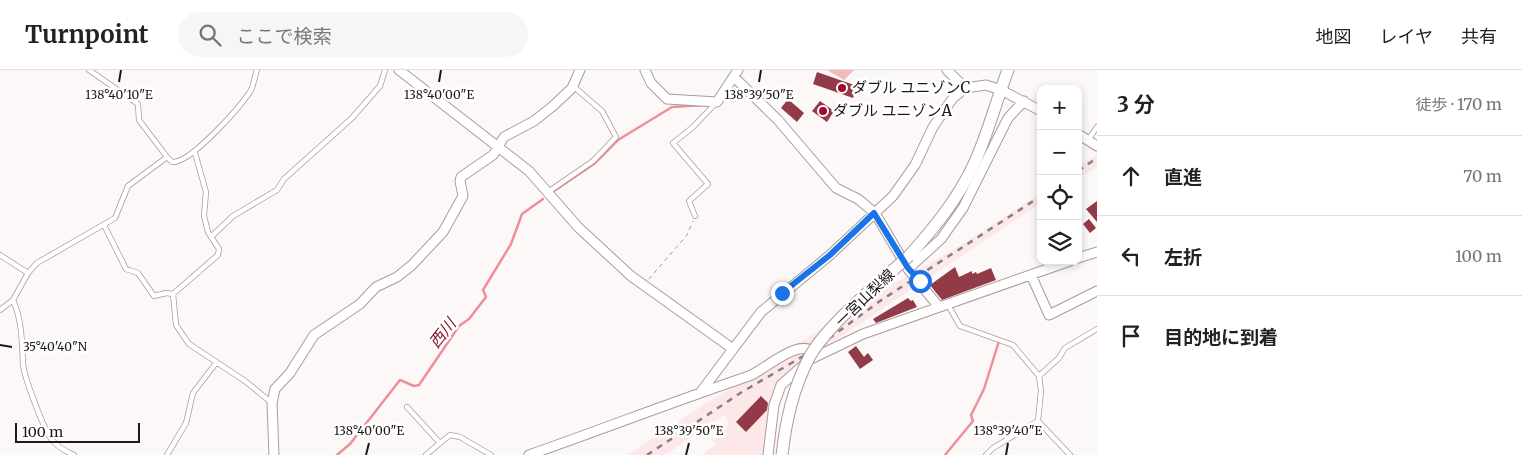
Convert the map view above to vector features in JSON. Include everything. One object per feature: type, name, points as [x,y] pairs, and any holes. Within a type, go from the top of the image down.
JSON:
[{"type":"main road","name":"一宮山梨線","points":[[782,455],[790,403],[797,382],[811,354],[865,294],[909,256],[934,228],[958,194],[974,164],[1008,70]]},
{"type":"street","points":[[399,70],[529,170],[578,227],[644,285],[733,349]]},
{"type":"street","points":[[274,455],[272,403],[275,389],[290,373],[314,335],[360,304],[376,287],[397,277],[412,265],[443,232],[463,196],[461,177],[493,155],[504,137],[534,121],[573,86],[580,70]]},
{"type":"street","points":[[645,70],[651,83],[667,99],[717,102],[736,74],[836,188],[858,199],[874,213],[908,268],[943,305]]},
{"type":"street","points":[[946,70],[965,88]]},
{"type":"street","points":[[700,393],[761,312],[830,255],[904,182],[941,114],[952,98],[965,88],[986,85],[1037,109]]},
{"type":"street","points":[[908,268],[940,239],[963,208],[1008,118],[1024,102]]},
{"type":"street","points":[[1082,136],[1097,146]]},
{"type":"street","points":[[1082,257],[1097,252]]},
{"type":"street","points":[[809,360],[863,334],[1059,265]]},
{"type":"street","points":[[1031,275],[1049,315],[1097,291]]},
{"type":"street","points":[[529,455],[755,374],[797,348],[816,353],[781,385],[774,405],[768,455]]},
{"type":"lane","points":[[90,70],[138,104],[139,120],[166,157],[172,162],[178,163],[194,153],[251,91],[257,70]]},
{"type":"lane","points":[[211,236],[233,216],[277,190],[284,179],[352,118],[380,86],[385,70]]},
{"type":"lane","points":[[547,192],[593,161],[616,137],[602,111],[573,86]]},
{"type":"lane","points":[[695,216],[689,201],[708,184],[673,143],[693,127],[717,102]]},
{"type":"lane","points":[[1088,140],[1097,128]]},
{"type":"lane","points":[[104,226],[126,269],[138,272],[154,296],[173,294],[218,255],[219,249],[211,236],[204,216],[206,192],[194,153]]},
{"type":"lane","points":[[0,310],[14,300],[28,273],[37,263],[115,218],[128,186],[166,157]]},
{"type":"lane","points":[[0,255],[28,273]]},
{"type":"lane","points":[[173,294],[176,325],[189,344],[245,381],[272,403]]},
{"type":"lane","points":[[14,300],[24,352],[23,365],[28,382],[51,439],[74,455]]},
{"type":"lane","points":[[943,305],[960,326],[1013,345],[1039,376],[1042,391],[1038,421]]},
{"type":"lane","points":[[1039,376],[1060,358],[1066,348],[1097,329]]},
{"type":"lane","points":[[167,455],[186,422],[193,393],[216,363]]},
{"type":"lane","points":[[407,407],[440,443]]},
{"type":"lane","points":[[986,455],[993,448],[1038,421]]},
{"type":"lane","points":[[1038,421],[1070,455]]},
{"type":"lane","points":[[426,455],[450,435],[460,437],[491,455]]},
{"type":"path","points":[[644,285],[687,234],[695,216]]},
{"type":"shaded area","points":[[827,70],[854,70],[844,80]]},
{"type":"shaded area","points":[[1097,154],[1097,167],[1082,176],[1082,164]]},
{"type":"shaded area","points":[[1037,196],[1037,206],[788,372],[781,385],[768,455],[702,455],[716,444],[713,441],[729,424],[724,415],[665,455],[627,455],[872,296],[961,245]]},
{"type":"building","name":"ダブル ユニゾンC","points":[[817,72],[857,86],[853,98],[813,84]]},
{"type":"building","points":[[788,99],[804,113],[797,122],[781,108]]},
{"type":"building","name":"ダブル ユニゾンA","points":[[820,101],[834,111],[827,122],[812,111]]},
{"type":"building","points":[[1097,201],[1097,222],[1086,209]]},
{"type":"building","points":[[1089,219],[1096,228],[1090,233],[1083,224]]},
{"type":"building","points":[[955,267],[959,277],[972,271],[972,274],[976,272],[977,274],[991,268],[996,280],[942,300],[930,285]]},
{"type":"building","points":[[908,298],[911,301],[913,300],[917,307],[876,323],[873,319]]},
{"type":"building","points":[[856,346],[864,357],[868,353],[873,360],[860,369],[848,352]]},
{"type":"building","points":[[761,396],[768,403],[767,410],[746,432],[736,422]]},
{"type":"waterway","name":"西川","points":[[554,191],[594,164],[618,140],[672,107],[705,105]]},
{"type":"waterway","name":"西川","points":[[337,455],[350,444],[400,380],[414,386],[419,385],[459,326],[469,319],[486,297],[483,290],[511,244],[522,214],[543,199]]},
{"type":"waterway","points":[[945,455],[973,421],[971,415],[984,389],[999,341]]},
{"type":"railway","points":[[1082,168],[1097,158]]},
{"type":"railway","points":[[647,455],[742,392],[812,351],[880,301],[1037,199]]},
{"type":"place","name":"ダブル ユニゾンC","points":[[842,88]]},
{"type":"place","name":"ダブル ユニゾンA","points":[[823,111]]},
{"type":"route","points":[[782,293],[830,255],[874,213],[908,268],[920,281]]}]
